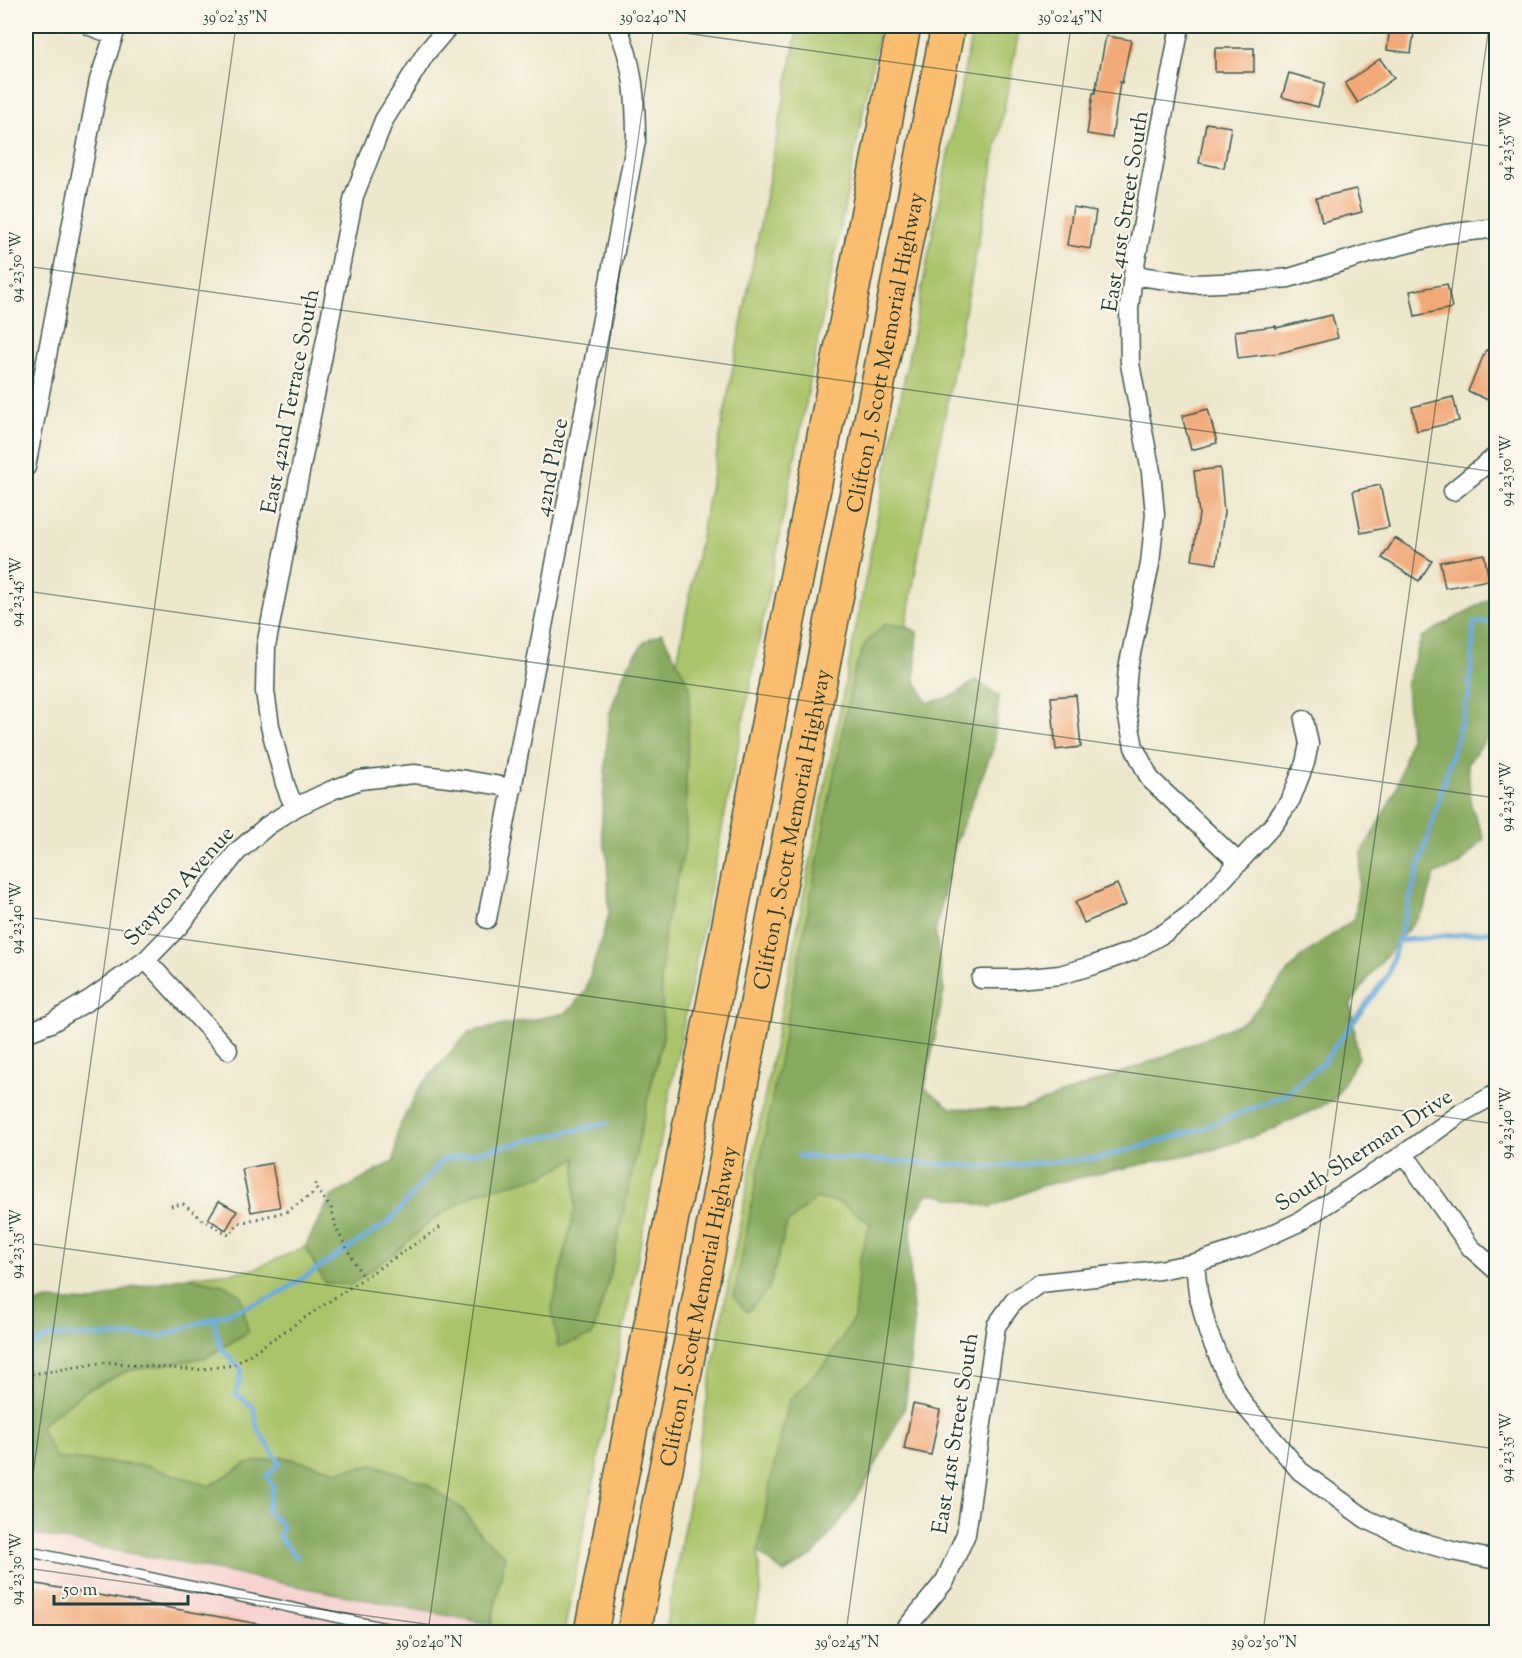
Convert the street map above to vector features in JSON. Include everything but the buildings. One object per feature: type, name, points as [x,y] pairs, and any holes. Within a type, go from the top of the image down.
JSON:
[{"type":"highway","name":"Clifton J. Scott Memorial Highway","points":[[591,1632],[904,26]]},
{"type":"highway","name":"Clifton J. Scott Memorial Highway","points":[[634,1632],[948,26]]},
{"type":"street","points":[[26,467],[99,80],[116,30],[90,26]]},
{"type":"street","name":"East 42nd Terrace South","points":[[296,807],[285,784],[270,726],[265,691],[266,645],[354,196],[384,120],[426,53],[449,26]]},
{"type":"street","name":"42nd Place","points":[[487,919],[636,141],[633,78],[624,42],[617,26]]},
{"type":"street","name":"East 41st Street South","points":[[1180,26],[1133,275],[1129,308],[1130,364],[1151,472],[1155,514],[1150,564],[1128,668],[1125,704],[1134,747],[1150,779],[1239,863]]},
{"type":"street","points":[[1133,275],[1194,284],[1289,278],[1445,234],[1497,230]]},
{"type":"street","points":[[1453,491],[1497,456]]},
{"type":"street","points":[[981,979],[1018,979],[1060,975],[1094,965],[1133,951],[1166,932],[1192,913],[1274,824],[1291,799],[1305,763],[1309,744],[1304,720]]},
{"type":"street","name":"Stayton Avenue","points":[[26,1033],[51,1023],[89,1000],[146,960],[179,926],[237,852],[267,826],[296,807],[360,780],[414,774],[513,788]]},
{"type":"street","points":[[146,960],[228,1050]]},
{"type":"street","name":"South Sherman Drive","points":[[1014,1301],[1040,1283],[1159,1270],[1195,1263],[1245,1247],[1299,1222],[1404,1154],[1461,1113],[1497,1094]]},
{"type":"street","points":[[1404,1154],[1471,1248],[1497,1270]]},
{"type":"street","points":[[1195,1263],[1198,1293],[1208,1332],[1224,1370],[1244,1405],[1300,1471],[1366,1519],[1408,1538],[1452,1551],[1497,1560]]},
{"type":"street","name":"East 41st Street South","points":[[903,1632],[945,1581],[966,1534],[996,1326],[1014,1301]]},
{"type":"lane","points":[[26,1551],[405,1632]]},
{"type":"path","points":[[315,1182],[316,1189],[331,1208],[337,1230],[363,1278]]},
{"type":"path","points":[[171,1206],[183,1204],[202,1219],[229,1235],[239,1223],[288,1211],[316,1189]]},
{"type":"path","points":[[26,1375],[107,1362],[196,1370],[234,1365],[442,1226]]},
{"type":"shaded area","points":[[26,1533],[491,1624],[490,1632],[26,1632]]},
{"type":"green space","points":[[798,26],[880,26],[564,1632],[490,1632],[505,1556],[481,1535],[462,1509],[376,1465],[338,1471],[283,1457],[246,1464],[210,1486],[146,1466],[55,1459],[40,1426],[85,1391],[127,1371],[207,1357],[248,1332],[227,1286],[186,1277],[252,1270],[305,1247],[325,1283],[396,1252],[433,1219],[478,1192],[543,1176],[576,1158],[575,1209],[552,1308],[592,1336],[610,1275],[663,1037],[661,978],[665,927],[686,844],[690,687],[677,662]]},
{"type":"green space","points":[[973,26],[1020,26],[906,626],[885,624],[769,1288],[787,1224],[816,1198],[841,1203],[870,1223],[859,1262],[854,1318],[828,1361],[789,1401],[758,1552],[761,1589],[753,1632],[665,1632],[726,1295]]},
{"type":"green space","points":[[1496,597],[1496,715],[1487,738],[1468,763],[1471,805],[1484,839],[1459,865],[1435,874],[1424,910],[1371,974],[1351,1004],[1358,1058],[1334,1100],[1271,1130],[1215,1149],[1040,1186],[991,1207],[928,1193],[912,1219],[910,1267],[914,1326],[905,1407],[869,1478],[845,1515],[814,1555],[784,1573],[758,1552],[789,1401],[828,1361],[854,1318],[859,1262],[870,1223],[841,1203],[816,1198],[787,1224],[769,1288],[747,1312],[734,1297],[853,675],[865,644],[885,624],[906,626],[917,632],[915,680],[928,703],[953,696],[976,680],[999,696],[993,749],[956,842],[935,931],[944,991],[925,1088],[951,1108],[1020,1110],[1158,1059],[1247,1020],[1300,958],[1355,918],[1362,853],[1396,790],[1410,738],[1406,685],[1422,637]]},
{"type":"green space","points":[[662,633],[690,687],[686,844],[665,927],[661,978],[663,1037],[610,1275],[592,1336],[558,1347],[552,1308],[575,1209],[576,1158],[543,1176],[478,1192],[433,1219],[396,1252],[350,1285],[325,1283],[305,1247],[331,1197],[394,1161],[398,1129],[420,1087],[469,1032],[566,1013],[585,992],[609,914],[607,856],[601,831],[609,715],[626,668],[645,641]]},
{"type":"green space","points":[[186,1277],[227,1286],[241,1296],[248,1332],[207,1357],[127,1371],[85,1391],[40,1426],[55,1458],[146,1466],[210,1486],[246,1464],[283,1457],[338,1471],[376,1465],[425,1483],[462,1509],[481,1535],[505,1556],[491,1624],[26,1533],[26,1308],[46,1300],[95,1302],[130,1288]]},
{"type":"waterway","points":[[799,1156],[991,1167],[1100,1158],[1199,1130],[1285,1095],[1323,1063],[1388,975],[1469,695],[1474,623],[1496,622]]},
{"type":"waterway","points":[[1397,941],[1496,931]]},
{"type":"waterway","points":[[26,1348],[51,1336],[162,1336],[274,1297],[389,1222],[443,1160],[607,1123]]},
{"type":"waterway","points":[[213,1318],[221,1348],[242,1370],[236,1394],[254,1408],[257,1428],[280,1463],[267,1476],[273,1487],[267,1511],[282,1525],[279,1537],[297,1557]]}]
